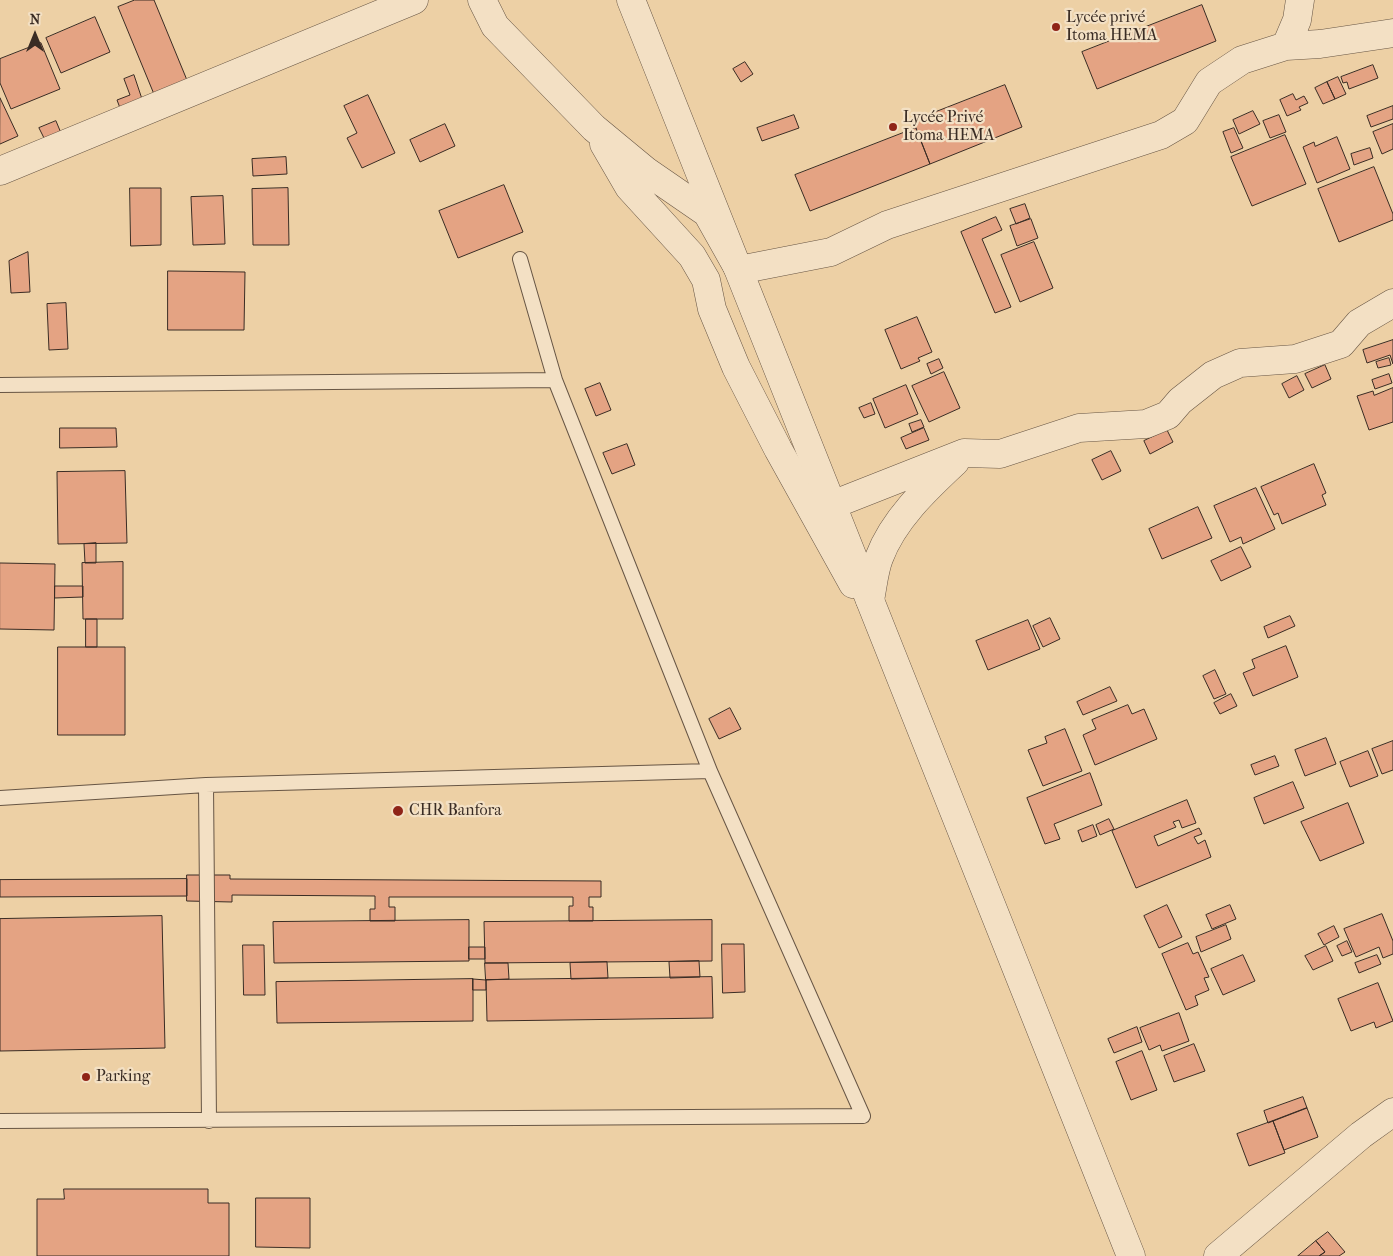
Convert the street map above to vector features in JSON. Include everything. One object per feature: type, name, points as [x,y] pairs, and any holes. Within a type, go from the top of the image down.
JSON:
[{"type":"street","points":[[0,171],[414,0]]},
{"type":"street","points":[[482,0],[495,26],[594,128],[646,171],[707,213],[739,270]]},
{"type":"street","points":[[631,0],[1131,1256]]},
{"type":"street","points":[[1286,46],[1297,20],[1300,0]]},
{"type":"street","points":[[739,270],[831,252],[887,225],[1160,135],[1185,121],[1209,82],[1242,60],[1286,46],[1320,44],[1393,33]]},
{"type":"street","points":[[594,128],[629,187],[692,256],[697,264],[706,280],[712,309],[719,326],[761,416],[867,609],[883,632]]},
{"type":"street","points":[[832,504],[964,453],[1000,454],[1079,428],[1146,424],[1168,415],[1180,401],[1213,375],[1240,362],[1295,359],[1342,344],[1359,323],[1393,303]]},
{"type":"street","points":[[870,600],[878,558],[898,523],[928,487],[964,453]]},
{"type":"street","points":[[1218,1256],[1361,1135],[1393,1112]]},
{"type":"lane","points":[[0,1121],[863,1116],[710,771],[555,380],[520,259]]},
{"type":"lane","points":[[0,385],[555,380]]},
{"type":"lane","points":[[0,798],[206,785],[710,771]]},
{"type":"lane","points":[[206,785],[209,1121]]},
{"type":"building","points":[[135,0],[154,0],[189,85],[156,99],[118,7]]},
{"type":"building","points":[[1202,5],[1216,41],[1097,89],[1082,52]]},
{"type":"building","points":[[95,17],[110,52],[61,73],[46,38]]},
{"type":"building","points":[[41,43],[60,89],[11,109],[0,83],[0,59]]},
{"type":"building","points":[[745,62],[753,74],[741,82],[733,69]]},
{"type":"building","points":[[1373,65],[1378,78],[1349,89],[1347,82],[1343,83],[1341,77]]},
{"type":"building","points":[[134,75],[142,99],[120,108],[117,100],[130,95],[124,79]]},
{"type":"building","points":[[1338,77],[1346,94],[1335,99],[1327,82]]},
{"type":"building","points":[[1327,82],[1335,99],[1323,104],[1315,88]]},
{"type":"building","points":[[1005,85],[1022,127],[930,164],[913,121]]},
{"type":"building","points":[[1293,94],[1296,100],[1304,96],[1308,103],[1299,107],[1301,110],[1287,116],[1280,100]]},
{"type":"building","points":[[368,95],[395,153],[362,168],[347,138],[357,133],[344,106]]},
{"type":"building","points":[[0,98],[18,136],[0,144]]},
{"type":"building","points":[[1393,106],[1393,119],[1371,127],[1367,116]]},
{"type":"building","points":[[1253,111],[1260,124],[1239,134],[1233,120]]},
{"type":"building","points":[[794,115],[799,128],[762,141],[757,128]]},
{"type":"building","points":[[1279,115],[1286,132],[1270,138],[1263,121]]},
{"type":"building","points":[[56,121],[61,133],[45,140],[39,128]]},
{"type":"building","points":[[445,124],[455,146],[420,162],[410,140]]},
{"type":"building","points":[[1393,124],[1393,149],[1382,154],[1373,132]]},
{"type":"building","points":[[916,128],[930,164],[810,211],[795,175]]},
{"type":"building","points":[[1234,128],[1243,148],[1231,153],[1223,132]]},
{"type":"building","points":[[1285,135],[1306,184],[1252,206],[1231,157]]},
{"type":"building","points":[[1337,137],[1350,169],[1317,183],[1303,147],[1314,142],[1315,146]]},
{"type":"building","points":[[1370,148],[1373,158],[1354,165],[1351,154]]},
{"type":"building","points":[[286,157],[287,174],[253,176],[252,159]]},
{"type":"building","points":[[1374,167],[1393,214],[1393,220],[1339,242],[1318,189]]},
{"type":"building","points":[[504,185],[523,232],[458,258],[439,211]]},
{"type":"building","points":[[130,188],[161,188],[161,245],[131,246]]},
{"type":"building","points":[[288,188],[289,245],[253,245],[252,189]]},
{"type":"building","points":[[223,196],[225,244],[193,245],[191,197]]},
{"type":"building","points":[[1025,204],[1030,218],[1016,224],[1010,209]]},
{"type":"building","points":[[996,217],[1002,230],[982,239],[1011,307],[995,313],[961,232]]},
{"type":"building","points":[[1031,219],[1038,238],[1017,246],[1010,226]]},
{"type":"building","points":[[1034,242],[1053,288],[1020,302],[1001,255]]},
{"type":"building","points":[[28,252],[30,292],[11,293],[9,261]]},
{"type":"building","points":[[168,271],[245,272],[244,330],[168,330]]},
{"type":"building","points":[[66,303],[68,349],[49,350],[47,304]]},
{"type":"building","points":[[917,317],[932,352],[918,358],[920,361],[901,369],[885,330]]},
{"type":"building","points":[[1393,340],[1393,364],[1390,355],[1367,363],[1363,350]]},
{"type":"building","points":[[1389,358],[1391,365],[1378,368],[1376,362]]},
{"type":"building","points":[[939,359],[943,368],[931,374],[927,364]]},
{"type":"building","points":[[1325,365],[1331,379],[1312,388],[1305,374]]},
{"type":"building","points":[[944,372],[960,408],[929,422],[912,386]]},
{"type":"building","points":[[1389,374],[1392,383],[1375,389],[1372,380]]},
{"type":"building","points":[[1297,376],[1304,390],[1289,398],[1282,384]]},
{"type":"building","points":[[600,383],[611,410],[596,416],[585,389]]},
{"type":"building","points":[[906,385],[918,414],[885,428],[873,399]]},
{"type":"building","points":[[1393,388],[1393,422],[1369,430],[1357,396],[1373,391],[1374,395]]},
{"type":"building","points":[[871,403],[875,414],[864,418],[859,408]]},
{"type":"building","points":[[921,420],[924,427],[912,432],[909,424]]},
{"type":"building","points":[[60,428],[116,428],[117,447],[60,448]]},
{"type":"building","points":[[924,428],[929,440],[906,449],[901,438]]},
{"type":"building","points":[[1167,430],[1173,442],[1150,454],[1144,441]]},
{"type":"building","points":[[627,444],[635,465],[612,474],[603,453]]},
{"type":"building","points":[[1111,451],[1121,471],[1102,480],[1092,460]]},
{"type":"building","points":[[1314,464],[1326,493],[1322,495],[1326,505],[1282,524],[1278,513],[1274,515],[1261,487]]},
{"type":"building","points":[[125,471],[127,543],[58,544],[57,472]]},
{"type":"building","points":[[1256,488],[1275,529],[1243,544],[1241,537],[1230,542],[1214,506]]},
{"type":"building","points":[[1198,507],[1212,538],[1162,559],[1149,529]]},
{"type":"building","points":[[96,543],[96,563],[85,563],[84,544]]},
{"type":"building","points":[[1241,547],[1251,567],[1221,581],[1211,561]]},
{"type":"building","points":[[123,562],[123,619],[83,619],[82,563]]},
{"type":"building","points":[[0,563],[55,564],[54,630],[0,629]]},
{"type":"building","points":[[55,586],[83,586],[83,597],[55,598]]},
{"type":"building","points":[[1290,616],[1295,626],[1268,638],[1264,627]]},
{"type":"building","points":[[1050,618],[1060,639],[1043,647],[1033,626]]},
{"type":"building","points":[[86,619],[97,619],[97,647],[86,647]]},
{"type":"building","points":[[1028,620],[1040,649],[988,670],[976,641]]},
{"type":"building","points":[[1286,646],[1298,677],[1253,696],[1243,673],[1255,668],[1252,660]]},
{"type":"building","points":[[58,647],[125,647],[125,735],[58,735]]},
{"type":"building","points":[[1215,670],[1226,694],[1214,699],[1203,676]]},
{"type":"building","points":[[1110,687],[1117,701],[1083,715],[1077,702]]},
{"type":"building","points":[[1231,694],[1237,706],[1220,714],[1214,703]]},
{"type":"building","points":[[1128,705],[1132,714],[1144,709],[1157,739],[1095,765],[1083,735],[1096,729],[1092,720]]},
{"type":"building","points":[[730,708],[741,729],[719,739],[709,719]]},
{"type":"building","points":[[1065,729],[1082,771],[1043,786],[1028,750],[1047,743],[1045,737]]},
{"type":"building","points":[[1326,738],[1336,764],[1305,776],[1295,750]]},
{"type":"building","points":[[1393,741],[1393,770],[1382,774],[1372,749]]},
{"type":"building","points":[[1368,751],[1378,776],[1350,787],[1340,762]]},
{"type":"building","points":[[1275,756],[1279,766],[1255,775],[1251,765]]},
{"type":"building","points":[[1090,773],[1102,805],[1054,824],[1060,839],[1045,844],[1027,798]]},
{"type":"building","points":[[1293,782],[1304,808],[1264,824],[1254,798]]},
{"type":"building","points":[[1187,800],[1196,823],[1182,828],[1179,820],[1173,822],[1176,827],[1154,836],[1158,846],[1199,828],[1202,834],[1194,837],[1198,844],[1205,840],[1211,857],[1136,888],[1112,831]]},
{"type":"building","points":[[1348,803],[1364,843],[1320,861],[1301,822]]},
{"type":"building","points":[[1109,819],[1114,829],[1100,835],[1096,825]]},
{"type":"building","points":[[1093,825],[1097,836],[1082,842],[1078,831]]},
{"type":"building","points":[[187,875],[230,875],[230,879],[601,881],[601,897],[589,897],[589,907],[593,907],[593,921],[569,921],[569,906],[573,906],[573,897],[389,897],[389,907],[395,907],[395,921],[370,921],[370,909],[375,909],[375,896],[232,895],[232,902],[187,901]]},
{"type":"building","points":[[187,879],[187,896],[0,897],[0,880]]},
{"type":"building","points":[[1167,905],[1182,937],[1159,948],[1144,916]]},
{"type":"building","points":[[1230,905],[1236,919],[1212,929],[1206,915]]},
{"type":"building","points":[[1382,914],[1393,941],[1393,954],[1383,958],[1379,947],[1356,957],[1344,929]]},
{"type":"building","points":[[162,916],[165,1048],[0,1051],[0,919]]},
{"type":"building","points":[[469,920],[469,961],[274,963],[273,922]]},
{"type":"building","points":[[712,920],[712,961],[485,963],[484,922]]},
{"type":"building","points":[[1226,925],[1231,939],[1201,952],[1196,937]]},
{"type":"building","points":[[1334,926],[1339,937],[1324,945],[1318,934]]},
{"type":"building","points":[[1347,941],[1352,952],[1342,956],[1337,946]]},
{"type":"building","points":[[1188,943],[1193,954],[1198,952],[1209,977],[1204,978],[1209,990],[1195,996],[1198,1005],[1186,1010],[1162,954]]},
{"type":"building","points":[[722,944],[744,944],[745,992],[723,993]]},
{"type":"building","points":[[243,945],[264,945],[265,995],[244,995]]},
{"type":"building","points":[[1326,946],[1333,961],[1313,970],[1305,956]]},
{"type":"building","points":[[469,947],[485,947],[485,959],[469,959]]},
{"type":"building","points":[[1243,955],[1255,981],[1223,995],[1211,969]]},
{"type":"building","points":[[1377,955],[1381,964],[1359,973],[1355,963]]},
{"type":"building","points":[[699,961],[700,977],[670,978],[669,962]]},
{"type":"building","points":[[607,962],[608,978],[571,979],[570,963]]},
{"type":"building","points":[[485,963],[508,963],[509,979],[486,980]]},
{"type":"building","points":[[712,977],[713,1018],[487,1021],[486,980]]},
{"type":"building","points":[[473,979],[473,1021],[277,1023],[276,982]]},
{"type":"building","points":[[473,979],[486,980],[486,990],[473,990]]},
{"type":"building","points":[[1378,983],[1393,1021],[1376,1028],[1374,1022],[1351,1031],[1338,999]]},
{"type":"building","points":[[1179,1013],[1189,1041],[1162,1051],[1160,1045],[1149,1050],[1140,1028]]},
{"type":"building","points":[[1137,1027],[1142,1042],[1114,1053],[1108,1039]]},
{"type":"building","points":[[1194,1044],[1205,1071],[1174,1082],[1164,1056]]},
{"type":"building","points":[[1142,1051],[1157,1090],[1131,1100],[1116,1062]]},
{"type":"building","points":[[1303,1097],[1307,1108],[1268,1123],[1264,1111]]},
{"type":"building","points":[[1307,1108],[1318,1137],[1284,1150],[1273,1121]]},
{"type":"building","points":[[1273,1121],[1285,1153],[1249,1166],[1237,1134]]},
{"type":"building","points":[[64,1189],[208,1189],[208,1203],[229,1203],[229,1256],[37,1256],[37,1199],[64,1199]]},
{"type":"building","points":[[256,1198],[310,1198],[310,1248],[256,1247]]},
{"type":"building","points":[[1328,1232],[1345,1252],[1339,1256],[1319,1256],[1325,1252],[1316,1241]]},
{"type":"building","points":[[1316,1241],[1325,1252],[1319,1256],[1298,1256]]},
{"type":"place","name":"Lycée privé Itoma HEMA","points":[[1056,27]]},
{"type":"place","name":"Lycée Privé Itoma HEMA","points":[[893,127]]},
{"type":"place","name":"CHR Banfora","points":[[398,811]]},
{"type":"place","name":"Parking","points":[[86,1077]]}]
